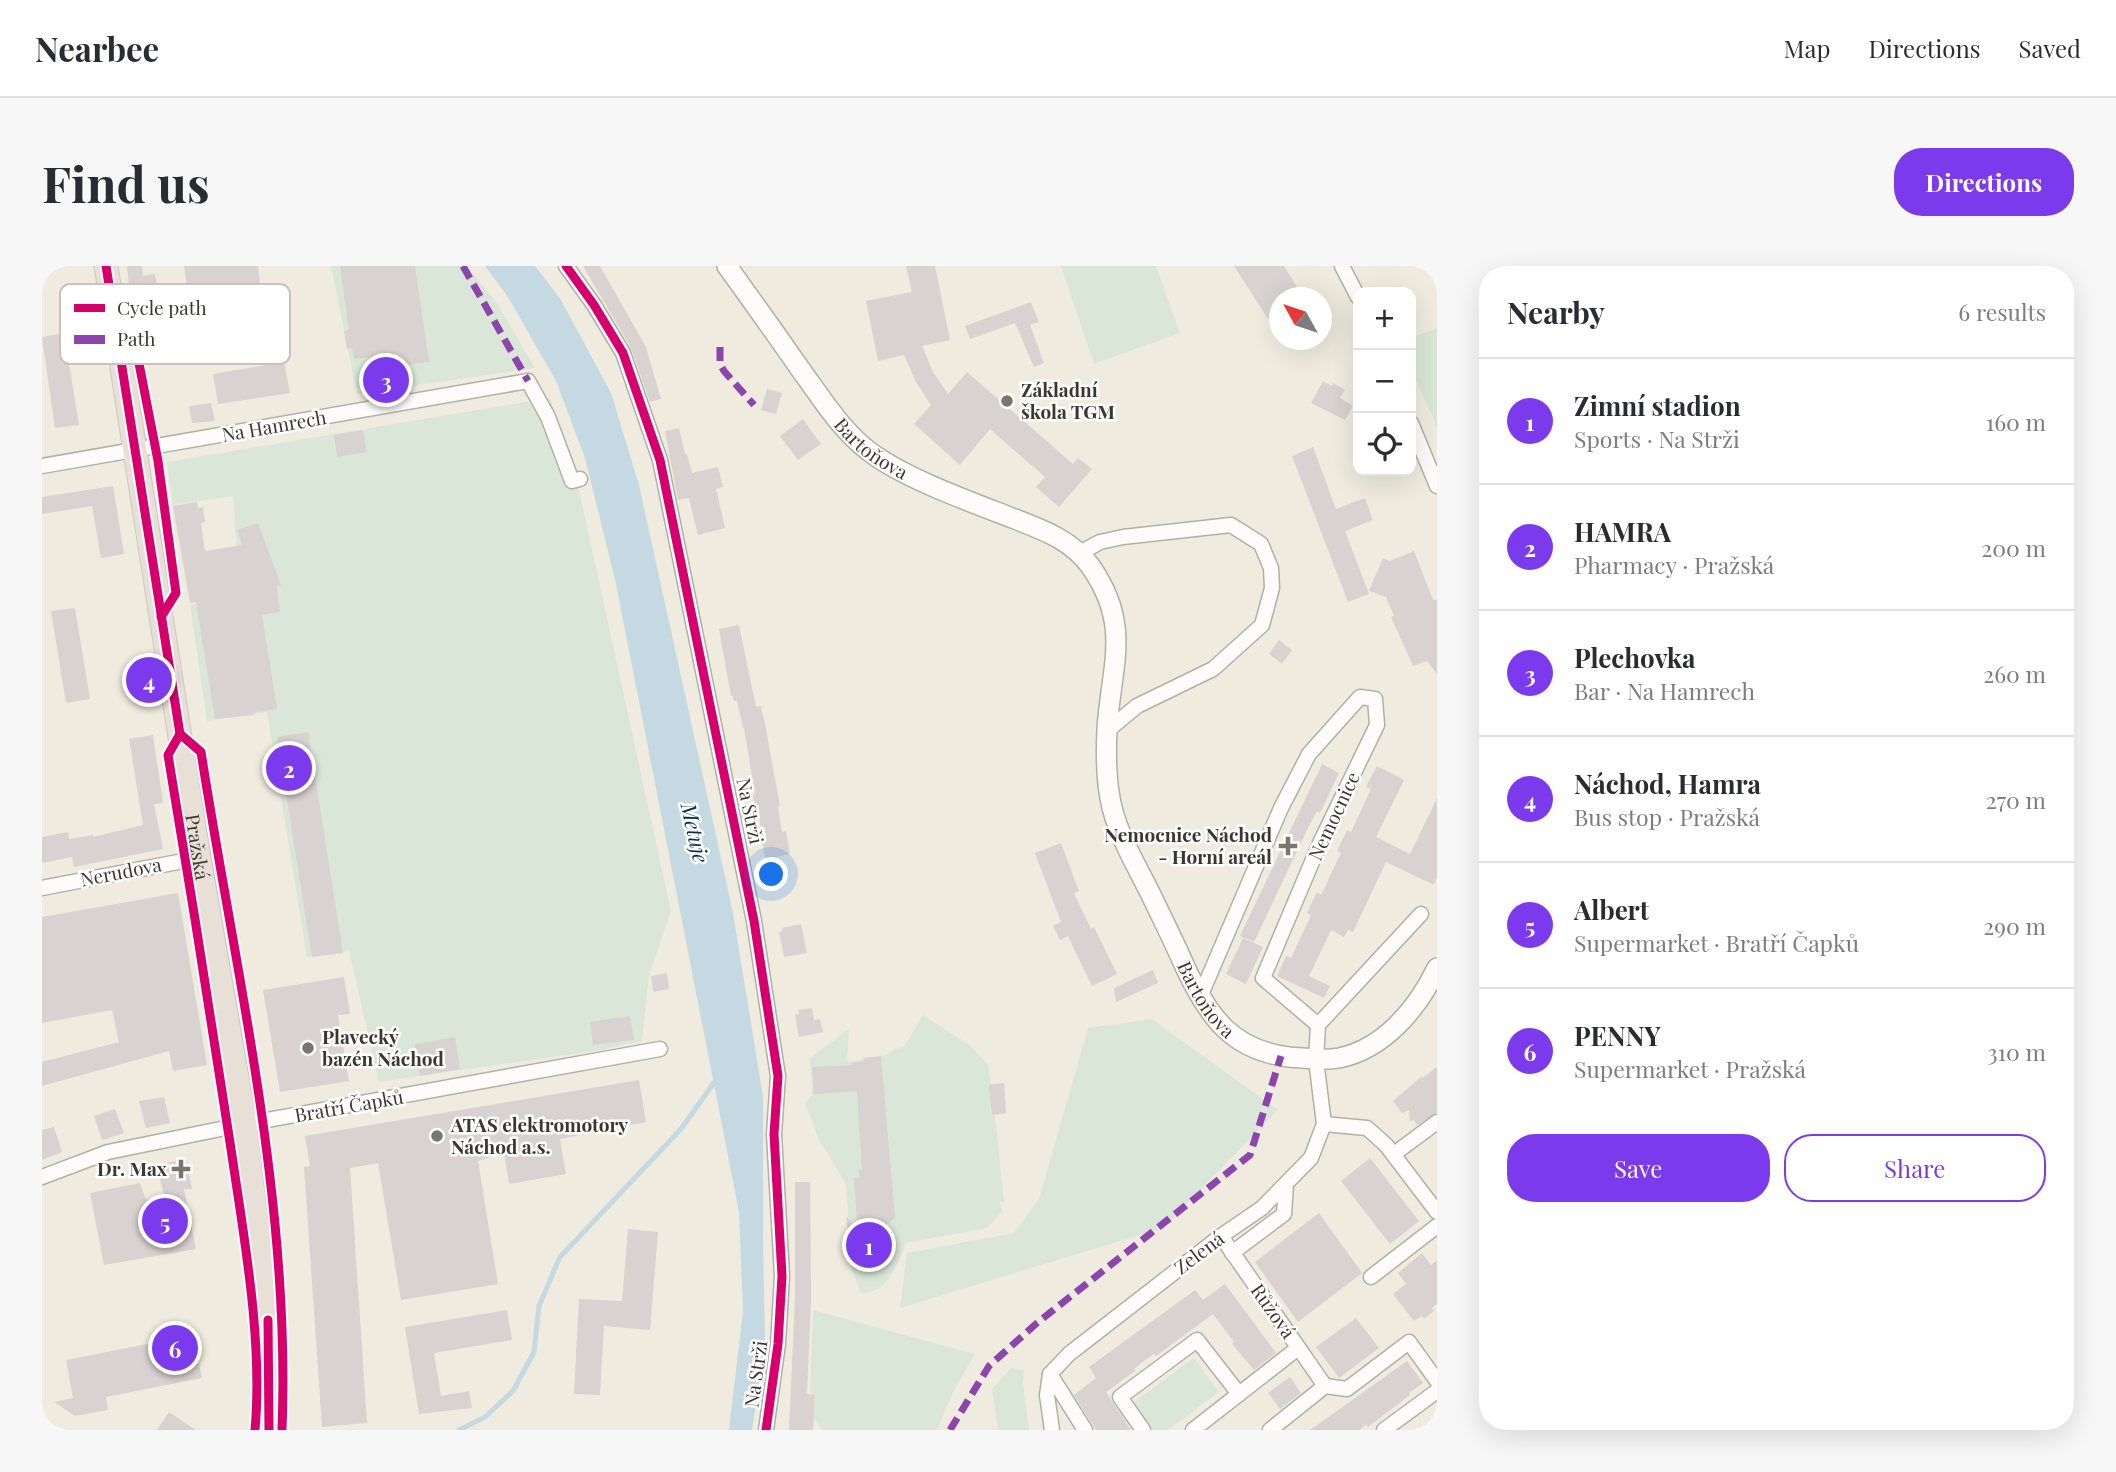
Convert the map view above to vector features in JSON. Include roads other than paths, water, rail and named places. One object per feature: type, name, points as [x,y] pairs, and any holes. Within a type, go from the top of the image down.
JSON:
[{"type":"main road","name":"Pražská","points":[[106,266],[109,284]]},
{"type":"main road","name":"Pražská","points":[[121,364],[199,858],[245,1124],[268,1320],[269,1430]]},
{"type":"street","name":"Na Strži","points":[[566,266],[623,353],[660,460],[754,921],[778,1076],[774,1134],[782,1276],[778,1343],[766,1430]]},
{"type":"street","name":"Bartoňova","points":[[727,266],[826,405],[863,448],[909,474],[1042,530],[1080,553],[1104,589],[1117,631],[1117,657],[1107,731],[1109,790],[1113,810],[1128,848],[1200,997],[1214,1019],[1238,1040],[1281,1056],[1316,1060],[1350,1055],[1376,1043],[1409,1011],[1437,968]]},
{"type":"street","points":[[1342,266],[1353,287]]},
{"type":"street","name":"Na Hamrech","points":[[42,466],[528,381],[548,417],[572,481],[580,479]]},
{"type":"street","points":[[1416,435],[1437,485]]},
{"type":"street","points":[[1080,553],[1100,542],[1145,534],[1231,525],[1261,544],[1271,568],[1272,588],[1262,625],[1213,668],[1137,706],[1107,731]]},
{"type":"street","name":"Nemocnice","points":[[1200,997],[1281,808],[1309,754],[1360,698],[1375,699],[1377,725],[1320,844],[1263,978],[1318,1025]]},
{"type":"street","name":"Nerudova","points":[[42,888],[199,858]]},
{"type":"street","points":[[1318,1025],[1421,914]]},
{"type":"street","name":"Zelená","points":[[1050,1374],[1069,1354],[1221,1236],[1262,1208],[1311,1158],[1324,1124],[1316,1060],[1318,1025]]},
{"type":"street","name":"Bratří Čapků","points":[[42,1177],[108,1152],[245,1124],[660,1049]]},
{"type":"street","points":[[1394,1154],[1437,1122]]},
{"type":"street","points":[[1324,1124],[1367,1128],[1386,1144],[1437,1212]]},
{"type":"street","points":[[1232,1253],[1284,1213],[1286,1184]]},
{"type":"street","points":[[1371,1277],[1437,1226]]},
{"type":"street","name":"Růžová","points":[[1221,1236],[1325,1386]]},
{"type":"street","points":[[1143,1430],[1120,1396],[1197,1340],[1239,1394]]},
{"type":"street","points":[[1270,1430],[1325,1386],[1348,1389],[1409,1342],[1437,1381]]},
{"type":"street","points":[[1193,1430],[1298,1348]]},
{"type":"street","points":[[1050,1374],[1047,1395],[1052,1430]]},
{"type":"street","points":[[1050,1374],[1085,1430]]},
{"type":"street","points":[[1384,1430],[1437,1391]]},
{"type":"water","name":"Metuje","points":[[485,266],[535,266],[561,300],[611,393],[639,485],[733,913],[763,1097],[765,1342],[752,1430],[729,1430],[743,1311],[739,1212],[615,579],[585,458],[556,381],[508,297]]},
{"type":"waterway","points":[[459,1430],[485,1417],[513,1391],[534,1352],[539,1306],[560,1257],[681,1129],[718,1077]]},
{"type":"place","name":"Plechovka","points":[[386,380]]},
{"type":"place","name":"Základní škola TGM","points":[[1007,401]]},
{"type":"place","name":"Náchod, Hamra","points":[[149,680]]},
{"type":"place","name":"HAMRA","points":[[289,768]]},
{"type":"place","name":"Nemocnice Náchod - Horní areál","points":[[1288,846]]},
{"type":"place","name":"Plavecký bazén Náchod","points":[[308,1048]]},
{"type":"place","name":"ATAS elektromotory Náchod a.s.","points":[[437,1136]]},
{"type":"place","name":"Dr. Max","points":[[181,1169]]},
{"type":"place","name":"Albert","points":[[165,1221]]},
{"type":"place","name":"Zimní stadion","points":[[869,1245]]},
{"type":"place","name":"PENNY","points":[[175,1348]]}]
